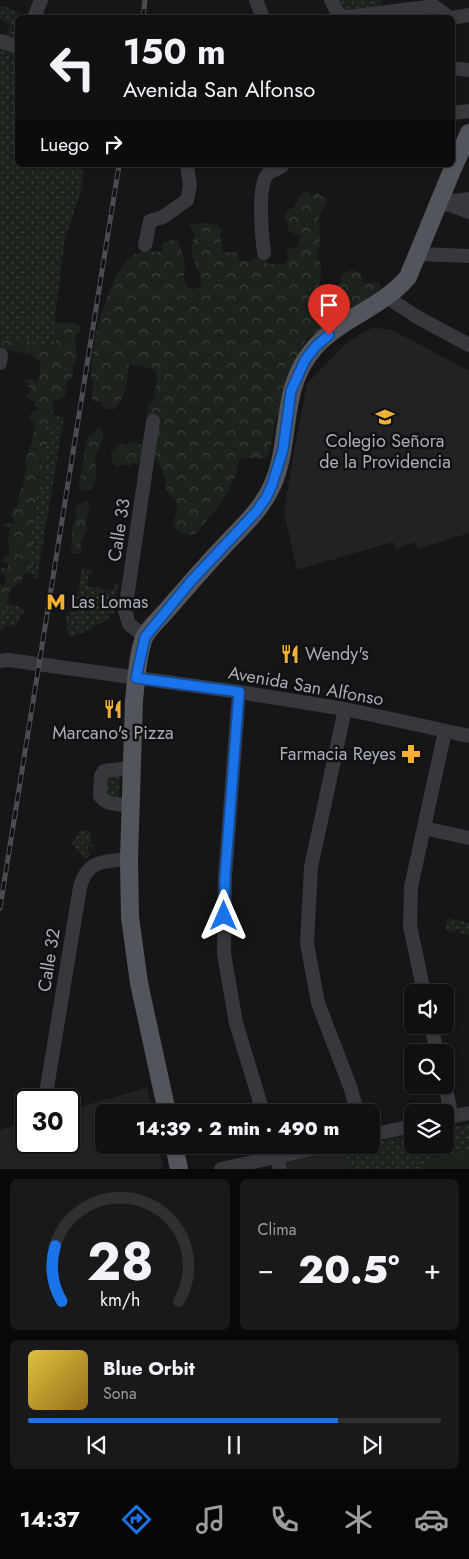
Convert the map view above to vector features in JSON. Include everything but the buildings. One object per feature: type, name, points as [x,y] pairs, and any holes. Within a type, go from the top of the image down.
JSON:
[{"type":"main road","points":[[455,164],[468,135]]},
{"type":"main road","points":[[165,1104],[134,955],[130,918],[129,859],[136,678],[145,637],[191,581],[256,512],[266,498],[283,450],[291,391],[305,360],[316,346],[335,330],[387,297],[399,288],[408,277],[454,167]]},
{"type":"main road","points":[[176,1154],[179,1169]]},
{"type":"street","points":[[35,15],[41,0]]},
{"type":"street","points":[[256,0],[262,15]]},
{"type":"street","points":[[331,0],[338,15]]},
{"type":"street","points":[[353,15],[396,5],[434,6],[447,15]]},
{"type":"street","points":[[455,17],[469,15]]},
{"type":"street","points":[[0,41],[15,46]]},
{"type":"street","points":[[455,68],[469,70]]},
{"type":"street","points":[[455,113],[469,111]]},
{"type":"street","points":[[144,245],[150,221],[163,217],[187,200],[190,186],[187,167]]},
{"type":"street","points":[[264,253],[261,205],[265,177],[270,171],[282,167]]},
{"type":"street","points":[[438,203],[469,199]]},
{"type":"street","points":[[438,203],[469,212]]},
{"type":"street","points":[[418,254],[469,256]]},
{"type":"street","points":[[387,297],[417,317],[469,345]]},
{"type":"street","name":"Calle 33","points":[[145,637],[129,624],[125,611],[153,421]]},
{"type":"street","name":"Avenida San Alfonso","points":[[3,659],[345,709],[469,736]]},
{"type":"street","points":[[239,692],[225,877],[224,954],[236,1023],[261,1104]]},
{"type":"street","points":[[345,709],[311,867],[306,943],[318,1003],[355,1104]]},
{"type":"street","points":[[422,984],[410,926],[411,887],[445,731]]},
{"type":"street","points":[[131,805],[104,802],[100,796],[101,776],[104,771],[132,768]]},
{"type":"street","points":[[424,828],[469,838]]},
{"type":"street","name":"Calle 32","points":[[47,1089],[83,876],[89,868],[98,863],[129,859]]},
{"type":"street","points":[[454,1117],[469,1113]]},
{"type":"street","points":[[380,1134],[404,1128]]},
{"type":"street","points":[[220,1169],[290,1154]]},
{"type":"shaded area","name":"Colegio Señora de la Providencia","points":[[372,328],[389,329],[469,370],[469,533],[418,549],[415,542],[396,549],[393,542],[297,570],[284,512],[307,384],[347,342]]},
{"type":"shaded area","points":[[147,1088],[151,1104],[95,1104],[95,1154],[160,1154],[164,1169],[0,1169],[0,1130],[15,1125],[15,1154],[80,1154],[80,1107]]},
{"type":"shaded area","points":[[322,1154],[345,1154],[349,1169],[288,1169],[286,1162]]},
{"type":"green space","points":[[333,0],[382,0],[381,11],[340,15]]},
{"type":"green space","points":[[4,6],[19,13],[15,15],[15,23],[12,31],[15,33],[15,38],[5,37],[10,25],[0,19],[0,8]]},
{"type":"green space","points":[[0,48],[15,54],[15,167],[83,167],[82,188],[65,239],[55,315],[56,346],[0,338]]},
{"type":"green space","points":[[308,191],[312,196],[317,193],[327,199],[326,205],[319,215],[320,244],[317,257],[321,270],[317,294],[326,300],[335,294],[343,273],[352,270],[361,274],[363,283],[379,282],[381,289],[366,303],[346,317],[307,338],[287,377],[270,451],[265,459],[243,457],[239,460],[233,481],[216,510],[194,535],[180,533],[175,527],[174,519],[177,509],[176,501],[166,490],[165,477],[156,459],[153,418],[147,415],[148,406],[154,400],[157,376],[155,370],[129,363],[124,394],[113,410],[105,408],[98,401],[95,402],[92,399],[91,364],[97,330],[108,294],[124,264],[133,255],[143,251],[163,252],[162,244],[177,238],[185,262],[184,279],[188,288],[196,289],[202,285],[192,256],[192,243],[195,235],[189,225],[206,223],[218,226],[222,229],[220,235],[223,252],[238,252],[239,260],[252,261],[262,255],[267,264],[285,264],[288,261],[287,248],[296,249],[300,236],[288,231],[287,220],[284,215],[291,208],[294,208],[301,195]]},
{"type":"green space","points":[[55,323],[73,323],[80,326],[80,332],[75,339],[76,362],[73,366],[73,376],[67,382],[65,396],[54,400],[53,415],[60,420],[60,424],[53,429],[45,426],[50,435],[44,450],[44,458],[41,462],[44,474],[41,477],[44,482],[42,489],[37,490],[36,507],[34,510],[37,517],[31,531],[32,545],[28,553],[32,571],[31,574],[23,573],[22,581],[10,589],[6,610],[4,615],[0,615],[0,585],[4,586],[6,575],[0,572],[1,568],[8,568],[8,563],[2,562],[5,555],[9,555],[10,545],[8,543],[10,528],[3,526],[4,523],[13,524],[14,518],[11,517],[13,508],[17,508],[18,498],[23,485],[26,468],[25,460],[32,442],[35,424],[29,418],[32,412],[37,411],[38,407],[34,406],[35,401],[26,398],[27,393],[30,394],[31,387],[26,386],[26,382],[23,382],[24,380],[34,379],[34,381],[38,382],[41,363],[30,354],[0,349],[0,338],[56,346]]},
{"type":"green space","points":[[53,415],[64,417],[37,579],[34,578],[34,574],[31,574],[28,549],[37,517],[34,510],[44,450],[48,438],[45,426],[54,429],[58,427]]},
{"type":"green space","points":[[99,427],[102,429],[103,436],[95,455],[95,481],[91,489],[81,491],[79,486],[87,437],[93,435]]},
{"type":"green space","points":[[133,442],[143,446],[143,459],[138,464],[132,463],[131,466],[119,464],[118,466],[112,463],[111,452],[120,444],[126,445]]},
{"type":"green space","points":[[87,501],[90,505],[85,524],[87,529],[80,542],[82,549],[80,553],[71,553],[72,530],[76,508]]},
{"type":"green space","points":[[82,568],[92,570],[87,586],[113,590],[115,583],[118,584],[114,613],[109,613],[109,618],[82,633],[69,637],[66,616],[70,616],[70,612],[75,612]]},
{"type":"green space","points":[[7,604],[25,609],[15,627],[6,624],[2,631],[0,630],[0,615],[4,614]]},
{"type":"green space","points":[[120,775],[119,799],[113,800],[104,791],[105,776]]},
{"type":"green space","points":[[81,830],[91,831],[91,844],[94,844],[93,852],[92,846],[87,847],[90,855],[85,859],[72,843]]},
{"type":"green space","points":[[448,918],[469,923],[469,935],[459,933],[460,930],[456,929],[455,932],[445,930]]},
{"type":"green space","points":[[469,1124],[469,1169],[349,1169],[345,1154],[380,1154],[380,1141],[404,1137],[404,1154],[454,1154],[454,1127]]},
{"type":"green space","points":[[469,1152],[469,1169],[420,1169],[428,1159]]},
{"type":"railway","points":[[143,15],[145,0]]},
{"type":"railway","points":[[0,908],[119,167]]},
{"type":"place","name":"Colegio Señora de la Providencia","points":[[385,417]]},
{"type":"place","name":"Las Lomas","points":[[56,602]]},
{"type":"place","name":"Wendy's","points":[[290,654]]},
{"type":"place","name":"Marcano's Pizza","points":[[113,709]]},
{"type":"place","name":"Farmacia Reyes","points":[[411,754]]},
{"type":"route","points":[[224,916],[225,877],[239,692],[136,678],[145,637],[191,581],[256,512],[266,498],[283,450],[291,391],[305,360],[316,346],[329,335]]}]
